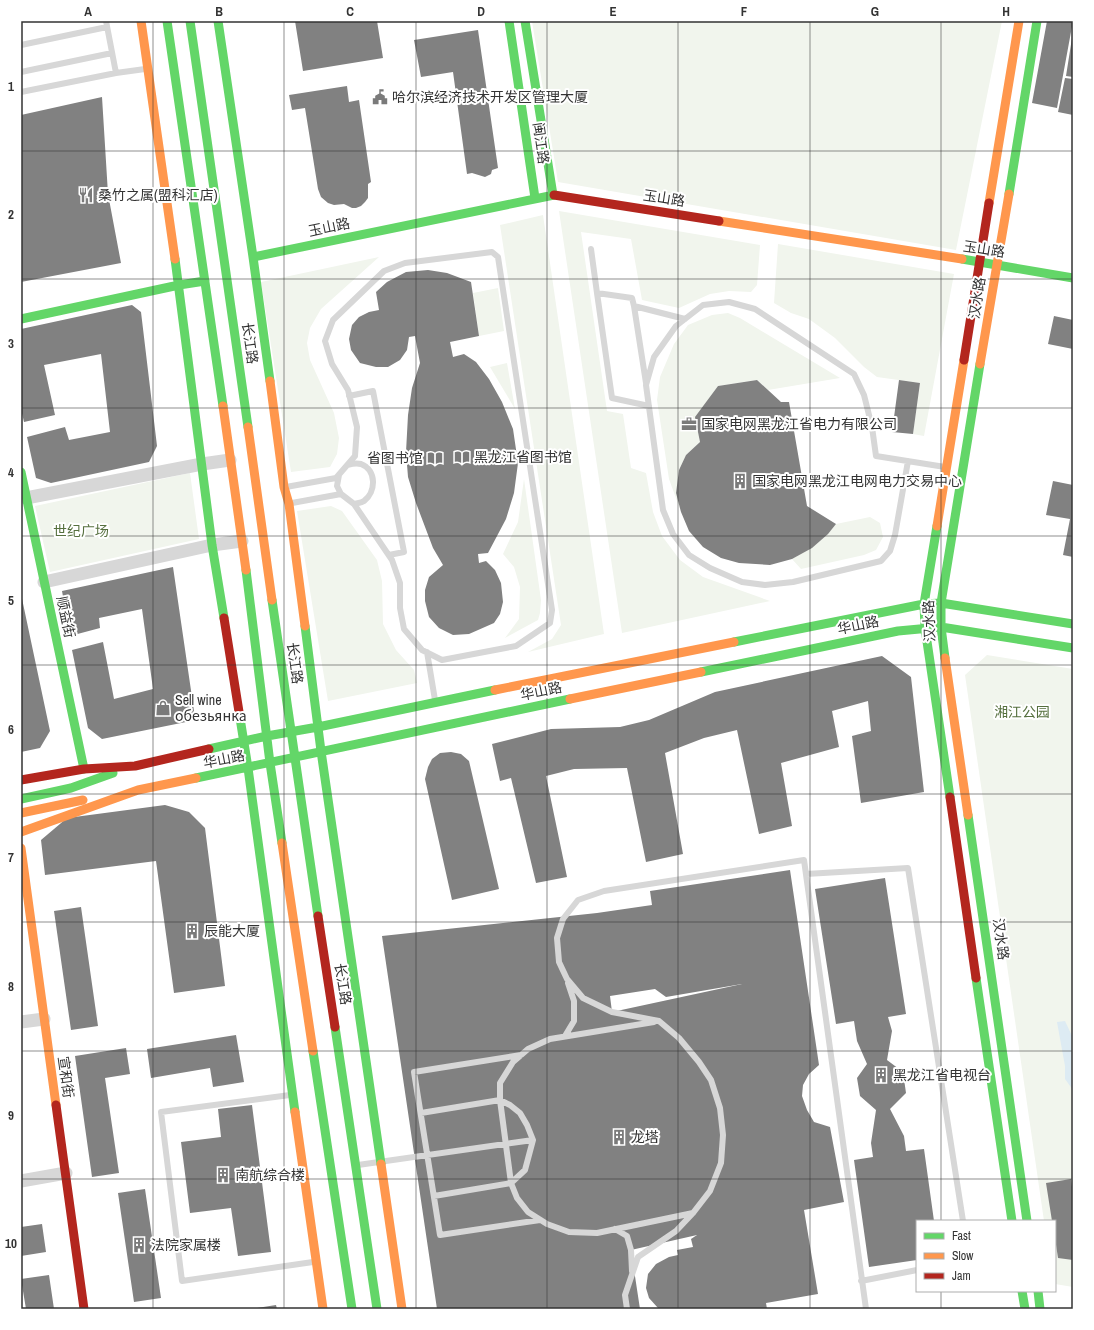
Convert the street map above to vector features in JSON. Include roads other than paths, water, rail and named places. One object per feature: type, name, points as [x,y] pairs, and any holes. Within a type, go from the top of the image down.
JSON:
[{"type":"main road","points":[[141,21],[178,285],[212,545],[248,768],[323,1309]]},
{"type":"main road","points":[[167,21],[242,541],[270,763],[352,1309]]},
{"type":"main road","name":"长江路","points":[[190,21],[291,732],[377,1309]]},
{"type":"main road","points":[[218,21],[253,257],[284,487],[289,504],[321,752],[402,1309]]},
{"type":"main road","name":"闽江路","points":[[509,21],[535,198]]},
{"type":"main road","name":"闽江路","points":[[526,21],[553,195]]},
{"type":"main road","name":"汉水路","points":[[1012,1220],[925,628],[924,604],[1020,21]]},
{"type":"main road","name":"汉水路","points":[[1027,1220],[941,626],[941,603],[1037,21]]},
{"type":"main road","name":"玉山路","points":[[253,257],[553,195],[1073,278]]},
{"type":"main road","points":[[21,319],[178,285],[204,281]]},
{"type":"main road","name":"顺益街","points":[[21,472],[24,498],[44,582],[84,769]]},
{"type":"main road","name":"华山路","points":[[21,780],[84,769],[135,766],[267,736],[318,727],[924,604],[941,603],[1073,624]]},
{"type":"main road","name":"华山路","points":[[21,832],[138,790],[898,631],[941,626],[1073,648]]},
{"type":"main road","points":[[21,799],[71,788],[135,766]]},
{"type":"main road","points":[[21,813],[138,790]]},
{"type":"main road","name":"宣和街","points":[[21,848],[84,1309]]},
{"type":"main road","points":[[1022,1292],[1025,1309]]},
{"type":"main road","points":[[1038,1292],[1040,1309]]},
{"type":"street","points":[[24,498],[230,460]]},
{"type":"street","points":[[44,582],[212,545],[242,541]]},
{"type":"street","points":[[21,1022],[44,1019]]},
{"type":"street","points":[[21,1181],[66,1173]]},
{"type":"lane","points":[[21,45],[106,24],[116,73]]},
{"type":"lane","points":[[21,72],[112,52]]},
{"type":"lane","points":[[21,92],[116,73],[148,69]]},
{"type":"lane","points":[[591,249],[612,398],[649,406]]},
{"type":"lane","points":[[284,487],[336,478],[339,474],[348,465],[355,456],[357,427],[348,390],[332,364],[325,341],[333,320],[384,271],[405,263],[492,252],[498,257],[552,610],[550,623],[516,646],[442,660],[422,650],[404,629],[400,608],[400,583],[392,560],[354,504],[341,494],[337,486],[339,474]]},
{"type":"lane","points":[[596,293],[632,298],[646,385],[663,510],[673,534],[689,555],[710,568],[742,582],[765,585],[793,582],[881,561],[890,551],[895,534],[908,461]]},
{"type":"lane","points":[[646,385],[654,357],[676,326],[703,305],[729,302],[755,309],[854,374],[864,395],[872,427],[876,456],[947,467]]},
{"type":"lane","points":[[634,306],[684,319]]},
{"type":"lane","points":[[349,396],[373,391],[404,552],[389,555]]},
{"type":"lane","points":[[348,465],[360,464],[369,470],[374,480],[371,493],[363,502],[354,504]]},
{"type":"lane","points":[[289,504],[341,494]]},
{"type":"lane","points":[[427,652],[436,702]]},
{"type":"lane","points":[[565,1036],[574,1021],[574,1001],[567,979],[559,962],[557,938],[563,919],[578,900],[604,890],[804,860],[866,1309]]},
{"type":"lane","points":[[806,874],[908,868],[963,1220]]},
{"type":"lane","points":[[567,979],[582,998],[612,1012],[659,1021],[679,1038],[699,1062],[711,1080],[720,1108],[723,1135],[721,1163],[710,1191],[694,1213],[676,1230],[638,1257],[625,1295],[627,1309]]},
{"type":"lane","points":[[659,1021],[550,1039],[528,1049],[513,1062],[500,1083],[500,1100],[511,1183],[517,1198],[528,1212],[547,1224],[569,1232],[597,1233],[694,1213]]},
{"type":"lane","points":[[521,1055],[414,1072],[440,1235],[540,1220]]},
{"type":"lane","points":[[292,1094],[161,1112],[182,1281],[316,1262]]},
{"type":"lane","points":[[421,1113],[500,1100],[510,1105],[520,1113],[533,1140],[525,1170],[511,1183],[434,1196]]},
{"type":"lane","points":[[356,1165],[533,1140]]},
{"type":"lane","points":[[615,1229],[627,1236],[632,1250],[632,1274]]},
{"type":"lane","points":[[861,1281],[916,1270]]},
{"type":"place","name":"哈尔滨经济技术开发区管理大厦","points":[[380,97]]},
{"type":"place","name":"桑竹之属(盟科汇店)","points":[[86,195]]},
{"type":"place","name":"国家电网黑龙江省电力有限公司","points":[[689,424]]},
{"type":"place","name":"黑龙江省图书馆","points":[[462,457]]},
{"type":"place","name":"省图书馆","points":[[435,458]]},
{"type":"place","name":"国家电网黑龙江电网电力交易中心","points":[[740,481]]},
{"type":"place","name":"Sell wine обезьянка","points":[[163,708]]},
{"type":"place","name":"辰能大厦","points":[[192,931]]},
{"type":"place","name":"黑龙江省电视台","points":[[881,1075]]},
{"type":"place","name":"龙塔","points":[[619,1137]]},
{"type":"place","name":"南航综合楼","points":[[223,1175]]},
{"type":"place","name":"法院家属楼","points":[[139,1245]]},
{"type":"park label","name":"世纪广场","points":[[81,531]]},
{"type":"park label","name":"湘江公园","points":[[1022,712]]}]
